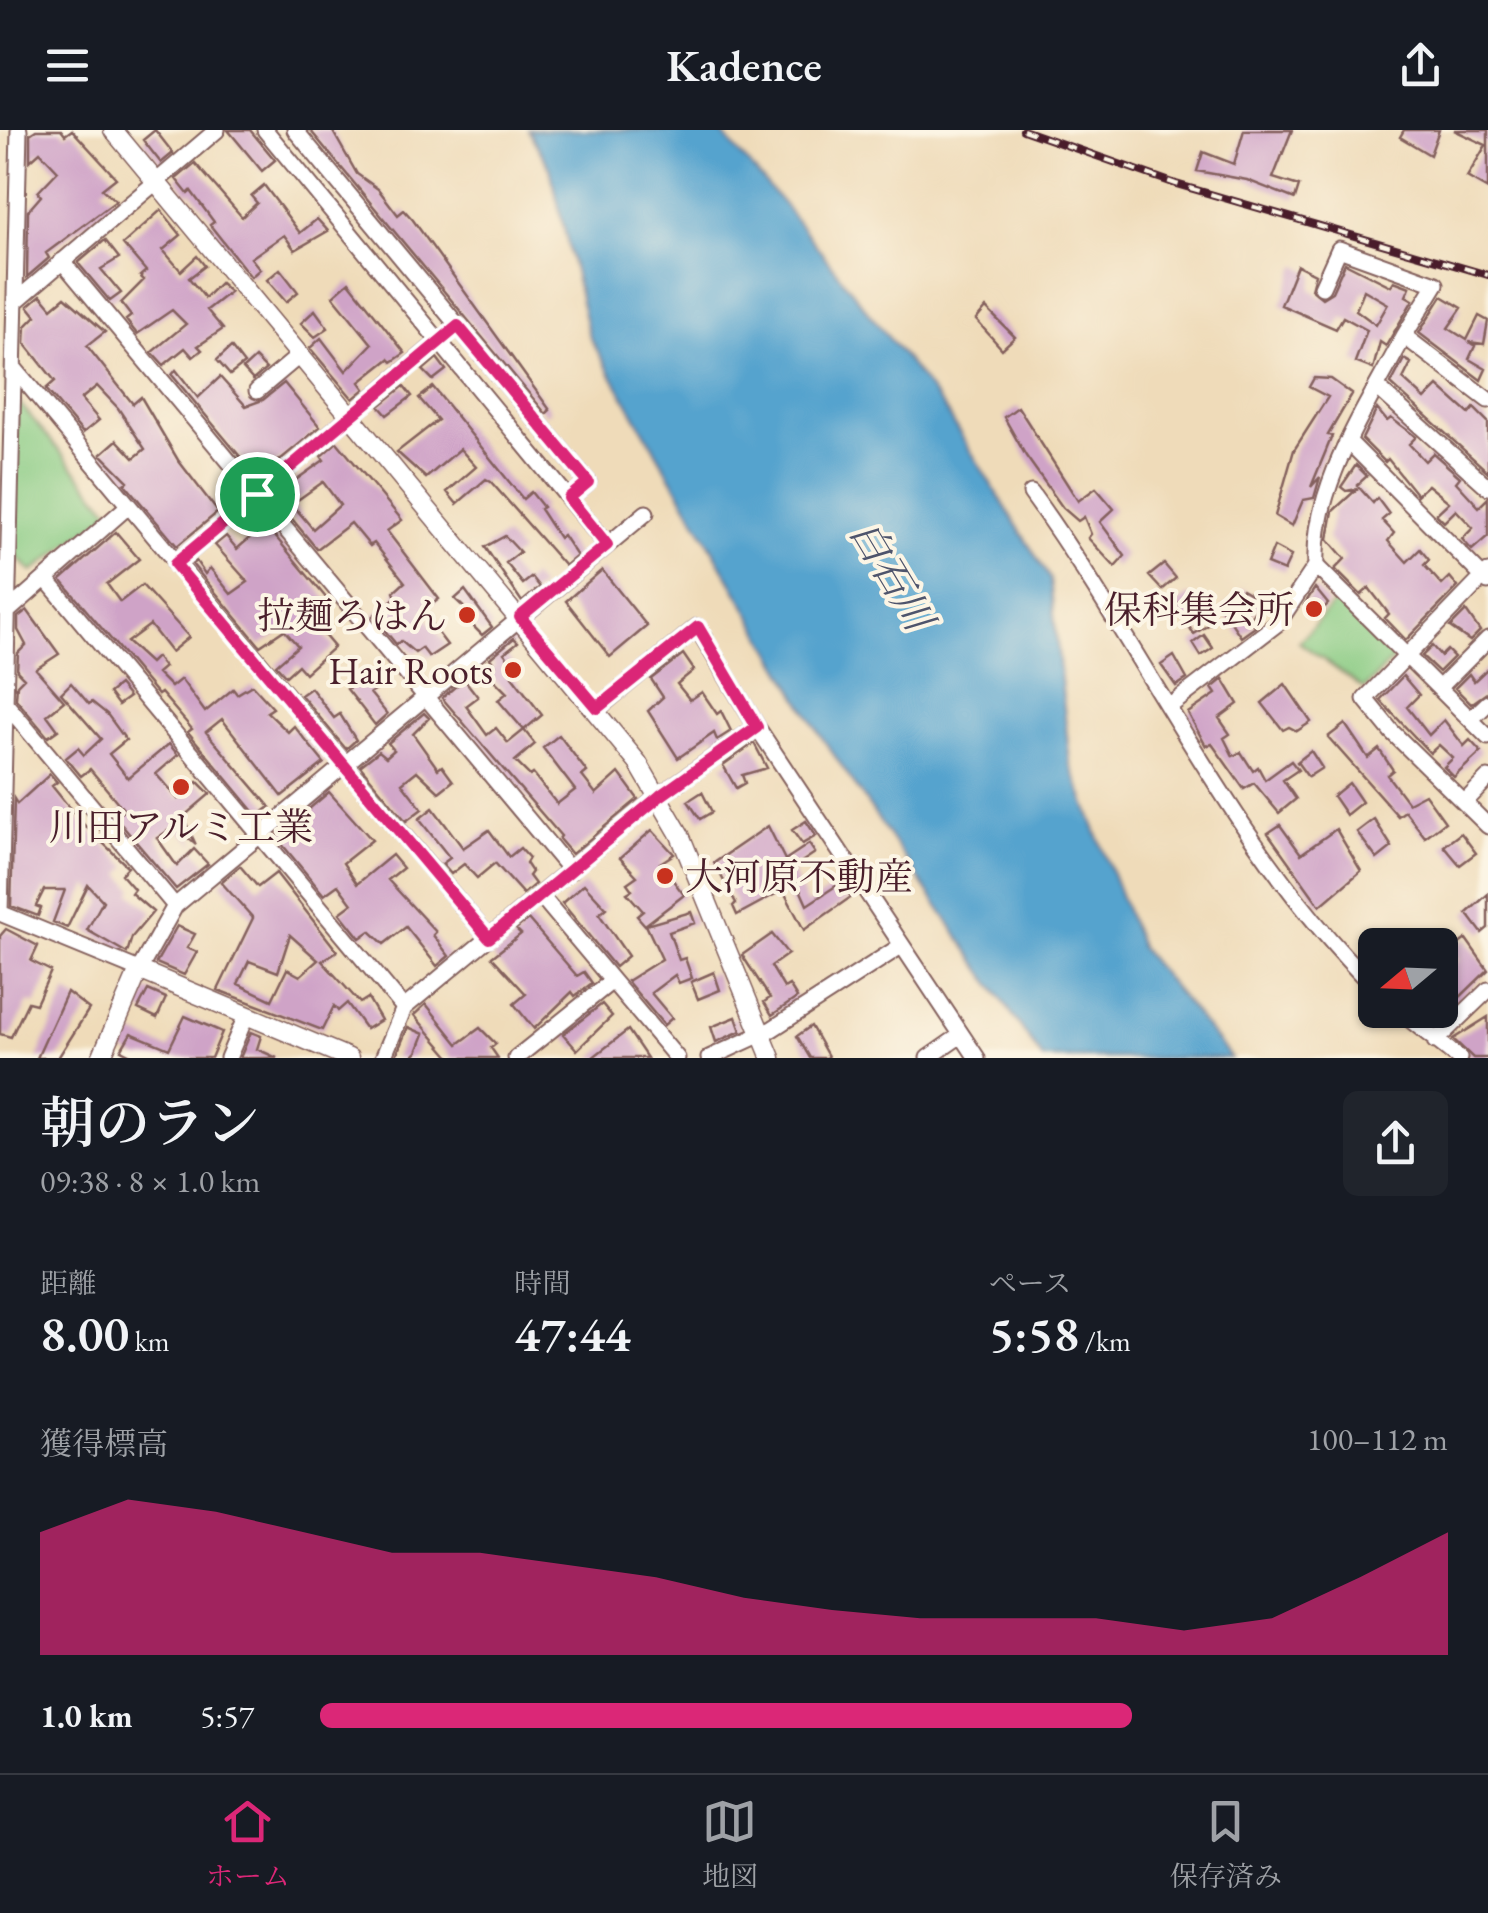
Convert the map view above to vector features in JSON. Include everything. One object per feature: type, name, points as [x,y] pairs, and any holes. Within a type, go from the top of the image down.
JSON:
[{"type":"street","points":[[19,130],[14,369],[5,501],[6,704],[0,913],[350,1058]]},
{"type":"street","points":[[113,130],[597,708],[660,796],[770,1058]]},
{"type":"street","points":[[16,300],[217,130]]},
{"type":"street","points":[[265,130],[607,545]]},
{"type":"street","points":[[295,130],[588,482],[569,498]]},
{"type":"street","points":[[1170,706],[1278,622],[1316,566],[1314,535],[1348,441],[1436,284],[1339,249],[1322,287]]},
{"type":"street","points":[[62,260],[571,870]]},
{"type":"street","points":[[175,564],[458,326]]},
{"type":"street","points":[[1404,336],[1488,400]]},
{"type":"street","points":[[257,391],[300,354]]},
{"type":"street","points":[[14,369],[489,938]]},
{"type":"street","points":[[1378,388],[1488,488]]},
{"type":"street","points":[[1348,441],[1486,577],[1365,698],[1392,732],[1488,826]]},
{"type":"street","points":[[1031,493],[1076,554],[1281,874],[1358,967]]},
{"type":"street","points":[[6,612],[127,507]]},
{"type":"street","points":[[101,1058],[139,970],[176,906],[646,512]]},
{"type":"street","points":[[1316,566],[1488,737]]},
{"type":"street","points":[[46,579],[404,1008]]},
{"type":"street","points":[[597,708],[698,627],[757,727],[977,1058]]},
{"type":"street","points":[[1439,688],[1488,639]]},
{"type":"street","points":[[1470,719],[1488,702]]},
{"type":"street","points":[[6,704],[176,906]]},
{"type":"street","points":[[383,1058],[404,1008],[660,796],[757,727]]},
{"type":"street","points":[[1465,802],[1488,778]]},
{"type":"street","points":[[541,896],[676,1058]]},
{"type":"street","points":[[709,1058],[761,1034],[901,946]]},
{"type":"street","points":[[516,1058],[612,981]]},
{"type":"street","points":[[1435,1041],[1488,990]]},
{"type":"street","points":[[228,1058],[246,1016]]},
{"type":"street","points":[[1419,1028],[1459,1058]]},
{"type":"street","points":[[928,1058],[961,1035]]},
{"type":"green space","points":[[16,399],[111,512],[32,572],[11,551]]},
{"type":"green space","points":[[1337,600],[1396,657],[1364,689],[1299,642]]},
{"type":"water","name":"白石川","points":[[528,130],[719,130],[784,205],[944,408],[1050,579],[1070,763],[1140,947],[1231,1058],[1042,1058],[819,733],[589,336],[550,168]]},
{"type":"building","points":[[36,130],[61,130],[65,135],[72,130],[116,178],[102,189],[116,201],[46,253],[49,258],[27,277],[28,211],[41,196],[38,192],[58,171],[40,152],[30,161],[30,134]]},
{"type":"building","points":[[155,130],[173,153],[161,163],[143,140]]},
{"type":"building","points":[[228,130],[250,130],[275,160],[262,171]]},
{"type":"building","points":[[310,130],[332,130],[357,174],[378,189],[398,215],[404,210],[413,220],[550,410],[546,414]]},
{"type":"building","points":[[1244,130],[1292,130],[1273,178],[1299,186],[1295,199],[1247,180],[1197,171],[1203,152],[1234,164]]},
{"type":"building","points":[[1404,130],[1439,130],[1430,155],[1400,137]]},
{"type":"building","points":[[1454,130],[1488,130],[1488,189],[1467,177],[1486,145]]},
{"type":"building","points":[[195,163],[242,217],[257,203],[251,196],[264,185],[300,233],[317,219],[328,231],[295,250],[284,235],[251,258],[260,269],[251,277],[210,225],[214,222],[191,191],[188,194],[176,179]]},
{"type":"building","points":[[161,210],[181,235],[163,250],[181,271],[197,256],[205,266],[189,278],[205,298],[220,283],[230,292],[207,310],[223,329],[198,346],[202,350],[193,357],[185,348],[164,365],[152,352],[186,324],[172,310],[137,334],[126,320],[131,316],[121,303],[144,280],[140,276],[146,271],[123,244]]},
{"type":"building","points":[[105,240],[119,258],[101,269],[121,293],[110,301],[78,263]]},
{"type":"building","points":[[1345,263],[1391,286],[1394,281],[1410,287],[1406,296],[1413,300],[1386,346],[1380,342],[1373,369],[1355,362],[1367,330],[1343,317],[1336,329],[1281,305],[1297,265],[1315,274],[1311,289],[1322,298],[1332,292]],"holes":[[[1364,290],[1388,304],[1376,325],[1356,310]]]},
{"type":"building","points":[[280,269],[298,292],[286,302],[267,280]]},
{"type":"building","points":[[349,282],[405,353],[392,362],[389,359],[360,382],[365,389],[353,399],[310,348],[321,338],[346,371],[372,344],[333,296]]},
{"type":"building","points":[[41,295],[52,308],[65,297],[105,332],[87,346],[133,404],[141,397],[178,460],[218,512],[177,546],[125,484],[128,481],[101,454],[117,440],[134,458],[145,449],[118,408],[97,386],[81,399],[99,420],[83,433],[46,389],[55,381],[25,343],[26,326],[36,316],[28,306]]},
{"type":"building","points":[[1442,296],[1462,308],[1448,328],[1467,340],[1479,316],[1488,321],[1484,344],[1469,342],[1475,346],[1469,359],[1486,369],[1481,380],[1419,333]]},
{"type":"building","points":[[986,308],[1015,337],[1002,349],[976,320]]},
{"type":"building","points":[[315,310],[328,328],[315,337],[301,323]]},
{"type":"building","points":[[231,347],[244,364],[230,375],[217,360]]},
{"type":"building","points":[[255,358],[266,369],[253,380],[243,369]]},
{"type":"building","points":[[437,358],[446,370],[433,380],[423,370]]},
{"type":"building","points":[[1404,359],[1411,363],[1403,379],[1425,399],[1438,386],[1469,414],[1474,408],[1488,422],[1488,472],[1391,384]]},
{"type":"building","points":[[176,370],[198,398],[220,377],[246,406],[263,400],[284,383],[320,427],[258,478],[172,375]]},
{"type":"building","points":[[1314,378],[1331,379],[1352,394],[1328,435],[1332,436],[1311,487],[1320,477],[1314,498],[1303,500],[1292,526],[1275,516],[1294,450],[1328,397],[1309,387]]},
{"type":"building","points":[[404,386],[412,396],[387,415],[379,406]]},
{"type":"building","points":[[433,387],[523,499],[531,492],[543,507],[540,509],[559,538],[563,535],[577,556],[565,566],[486,479],[457,504],[447,492],[476,467],[460,449],[426,478],[397,452],[438,420],[419,398]]},
{"type":"building","points":[[1018,407],[1078,501],[1096,488],[1114,509],[1100,522],[1125,556],[1115,567],[1088,538],[1091,534],[1084,517],[1078,521],[1063,508],[1026,456],[1004,417]]},
{"type":"building","points":[[1377,409],[1387,421],[1391,418],[1416,437],[1409,444],[1425,461],[1433,453],[1460,477],[1456,482],[1479,507],[1488,498],[1488,536],[1472,550],[1462,539],[1473,528],[1456,510],[1444,522],[1436,514],[1449,502],[1428,485],[1417,495],[1388,459],[1385,462],[1362,439]]},
{"type":"building","points":[[337,442],[402,520],[387,531],[439,599],[422,612],[447,645],[429,657],[422,648],[415,653],[401,641],[396,644],[373,616],[396,597],[394,592],[405,582],[374,543],[370,546],[351,523],[317,549],[273,496],[324,460],[321,456]],"holes":[[[323,482],[340,505],[313,529],[292,504]]]},
{"type":"building","points":[[1356,465],[1367,476],[1357,485],[1373,503],[1377,498],[1389,514],[1382,520],[1394,533],[1388,541],[1407,562],[1420,549],[1429,560],[1424,565],[1442,585],[1450,577],[1458,587],[1406,640],[1385,618],[1389,614],[1369,588],[1361,595],[1335,569],[1345,559],[1328,539],[1333,511],[1357,489],[1346,491],[1341,487]]},
{"type":"building","points":[[255,512],[332,605],[313,622],[334,647],[305,673],[298,665],[286,676],[276,665],[298,646],[284,630],[260,646],[192,564],[196,561],[205,574],[210,568],[231,594],[248,582],[215,545],[226,536],[237,549],[253,535],[243,521]]},
{"type":"building","points":[[116,532],[139,559],[107,584],[120,602],[142,585],[189,637],[171,652],[150,625],[127,642],[150,663],[156,657],[164,667],[157,673],[171,687],[181,679],[205,712],[233,689],[237,694],[252,685],[273,708],[267,712],[288,732],[294,726],[324,763],[282,796],[222,719],[206,732],[270,807],[258,816],[188,732],[192,729],[161,693],[158,695],[61,580]]},
{"type":"building","points":[[505,536],[520,552],[506,563],[523,584],[532,577],[540,587],[522,602],[485,547]]},
{"type":"building","points":[[1274,547],[1291,556],[1284,571],[1267,564]]},
{"type":"building","points":[[1164,564],[1176,578],[1162,590],[1149,576]]},
{"type":"building","points":[[602,570],[647,626],[610,657],[566,601]]},
{"type":"building","points":[[1315,588],[1328,604],[1316,616],[1304,605]]},
{"type":"building","points":[[1242,589],[1262,601],[1250,618],[1255,627],[1241,637],[1222,609]]},
{"type":"building","points":[[465,590],[492,627],[482,635],[468,621],[473,616],[455,599]]},
{"type":"building","points":[[1189,595],[1202,615],[1207,612],[1213,622],[1194,634],[1175,606]]},
{"type":"building","points":[[27,610],[59,654],[36,669],[64,701],[47,715],[58,730],[48,737],[16,699],[17,685],[24,678],[17,671],[18,653],[26,645],[18,630],[18,617]]},
{"type":"building","points":[[1466,611],[1480,631],[1470,641],[1450,627]]},
{"type":"building","points":[[1204,635],[1213,648],[1201,656],[1193,643]]},
{"type":"building","points":[[514,638],[518,642],[504,653],[518,670],[512,676],[542,715],[524,730],[498,700],[507,693],[487,673],[495,666],[490,658]]},
{"type":"building","points":[[1432,646],[1441,656],[1447,650],[1454,657],[1439,672],[1422,656]]},
{"type":"building","points":[[683,654],[694,670],[677,684],[690,700],[702,692],[717,714],[721,711],[731,731],[717,740],[714,733],[678,758],[648,711],[663,697],[651,679]]},
{"type":"building","points":[[1174,656],[1187,679],[1176,686],[1161,665]]},
{"type":"building","points":[[1488,668],[1488,692],[1471,704],[1455,688],[1469,674],[1474,681]]},
{"type":"building","points":[[373,673],[383,685],[370,693],[387,714],[375,725],[347,689]]},
{"type":"building","points":[[1403,676],[1419,695],[1407,707],[1429,735],[1444,720],[1464,746],[1470,740],[1481,752],[1454,777],[1444,767],[1453,758],[1439,745],[1430,753],[1380,700]]},
{"type":"building","points":[[464,679],[478,697],[466,706],[487,735],[496,728],[508,743],[524,730],[535,744],[515,761],[530,776],[533,774],[557,804],[575,790],[543,748],[559,735],[587,772],[582,776],[596,794],[619,773],[638,799],[572,854],[559,839],[561,836],[442,698]]},
{"type":"building","points":[[1223,679],[1238,704],[1219,718],[1230,734],[1224,738],[1233,756],[1241,752],[1253,771],[1258,767],[1265,780],[1291,761],[1298,770],[1283,780],[1296,799],[1279,813],[1254,783],[1244,789],[1212,744],[1206,746],[1188,713],[1216,694],[1212,688]]},
{"type":"building","points":[[71,683],[89,704],[92,702],[107,714],[126,740],[109,754],[128,778],[169,744],[178,755],[156,774],[178,799],[198,782],[210,794],[183,817],[196,845],[175,826],[157,838],[177,866],[194,849],[208,864],[176,889],[115,817],[124,810],[90,769],[81,776],[66,758],[78,748],[84,755],[101,739],[61,693]]},
{"type":"building","points":[[1285,684],[1311,722],[1297,731],[1289,727],[1283,730],[1262,703]]},
{"type":"building","points":[[119,685],[129,697],[118,705],[109,693]]},
{"type":"building","points":[[311,688],[334,718],[340,714],[356,740],[346,749],[301,695]]},
{"type":"building","points":[[424,713],[429,718],[413,734],[438,769],[442,766],[453,781],[439,792],[417,771],[402,783],[422,809],[406,821],[360,766],[379,751],[386,757],[394,750],[388,743]]},
{"type":"building","points":[[1345,724],[1368,758],[1379,749],[1393,770],[1387,775],[1408,803],[1425,794],[1445,822],[1425,837],[1405,811],[1398,816],[1328,737]]},
{"type":"building","points":[[754,743],[767,768],[742,775],[745,783],[736,788],[723,765]]},
{"type":"building","points":[[1311,751],[1322,768],[1308,777],[1297,762]]},
{"type":"building","points":[[50,774],[57,782],[52,786],[81,822],[128,867],[121,874],[134,889],[131,893],[153,912],[132,937],[127,953],[87,930],[103,901],[88,885],[67,928],[53,922],[65,890],[44,890],[36,906],[41,908],[38,916],[11,906],[14,799],[17,804]]},
{"type":"building","points":[[1349,783],[1362,802],[1346,815],[1333,796]]},
{"type":"building","points":[[329,792],[372,840],[343,863],[357,884],[392,855],[403,868],[388,880],[436,932],[433,935],[449,956],[437,966],[406,927],[384,944],[370,931],[360,938],[340,913],[352,904],[338,885],[324,895],[276,837]]},
{"type":"building","points":[[702,792],[712,812],[700,819],[688,801]]},
{"type":"building","points":[[433,808],[463,848],[489,830],[509,857],[520,848],[529,858],[529,876],[535,884],[523,894],[495,863],[477,878],[464,864],[451,874],[442,864],[450,858],[419,819]]},
{"type":"building","points":[[1374,819],[1392,847],[1377,859],[1357,832]]},
{"type":"building","points":[[806,821],[816,836],[802,844],[792,830]]},
{"type":"building","points":[[1280,825],[1301,854],[1336,829],[1361,871],[1320,906],[1268,833]]},
{"type":"building","points":[[768,826],[785,860],[809,844],[815,853],[791,869],[807,905],[842,882],[851,897],[804,930],[783,890],[737,915],[733,906],[736,903],[714,863]]},
{"type":"building","points":[[652,830],[674,854],[660,863],[684,895],[645,925],[637,916],[643,911],[627,893],[632,890],[627,883],[637,876],[620,858]]},
{"type":"building","points":[[1461,833],[1476,853],[1460,865],[1444,846]]},
{"type":"building","points":[[240,866],[258,887],[276,873],[337,951],[322,961],[360,1003],[368,998],[381,1020],[366,1029],[347,1003],[338,1011],[334,1006],[322,1030],[218,990],[253,918],[221,882]],"holes":[[[290,935],[318,960],[300,976],[287,969],[272,1000],[238,984],[249,961],[278,972]]]},
{"type":"building","points":[[584,884],[606,908],[599,914],[628,956],[615,967],[562,903]]},
{"type":"building","points":[[1488,894],[1488,928],[1482,933],[1467,913]]},
{"type":"building","points":[[691,912],[695,923],[669,932],[679,960],[685,958],[692,978],[679,983],[675,975],[651,993],[672,1018],[664,1025],[627,981],[662,959],[646,925]]},
{"type":"building","points":[[528,919],[577,976],[584,972],[592,983],[575,996],[572,992],[534,1029],[514,1004],[526,994],[492,957],[521,934],[516,929]]},
{"type":"building","points":[[177,926],[195,934],[187,948],[197,952],[184,975],[156,963]]},
{"type":"building","points":[[6,929],[38,946],[31,961],[51,971],[36,1004],[28,1002],[11,1037],[0,1034],[0,936]]},
{"type":"building","points":[[772,934],[788,954],[771,966],[784,988],[789,985],[797,998],[772,1015],[764,1002],[770,998],[742,955]]},
{"type":"building","points":[[1466,939],[1488,970],[1458,999],[1459,960],[1458,945]]},
{"type":"building","points":[[714,972],[720,990],[698,999],[691,982]]},
{"type":"building","points":[[148,990],[166,998],[157,1018],[138,1009]]},
{"type":"building","points":[[67,992],[89,1009],[58,1058],[37,1058]]},
{"type":"building","points":[[426,1004],[458,1044],[480,1028],[496,1044],[491,1048],[498,1058],[451,1058],[414,1015]]},
{"type":"building","points":[[602,1004],[612,1016],[577,1050],[563,1034]]},
{"type":"building","points":[[185,1016],[222,1032],[211,1058],[137,1058],[121,1050],[131,1033],[169,1049]]},
{"type":"building","points":[[736,1017],[741,1031],[716,1042],[711,1027]]},
{"type":"building","points":[[1488,1017],[1488,1058],[1473,1058],[1453,1039]]},
{"type":"building","points":[[811,1026],[829,1058],[810,1058],[797,1036]]},
{"type":"building","points":[[408,1027],[424,1034],[417,1052],[411,1058],[395,1058]]},
{"type":"building","points":[[628,1030],[647,1058],[592,1058]]},
{"type":"building","points":[[251,1032],[261,1036],[257,1049],[277,1058],[240,1058]]},
{"type":"railway","points":[[1023,130],[1176,184],[1488,275]]},
{"type":"place","name":"保科集会所","points":[[1314,609]]},
{"type":"place","name":"拉麺ろはん","points":[[467,615]]},
{"type":"place","name":"Hair Roots","points":[[513,670]]},
{"type":"place","name":"川田アルミ工業","points":[[181,787]]},
{"type":"place","name":"大河原不動産","points":[[665,876]]},
{"type":"route","points":[[458,326],[588,482],[569,498],[607,545],[520,617],[597,708],[698,627],[757,727],[660,796],[489,938],[175,564],[257,494],[458,326]]}]
